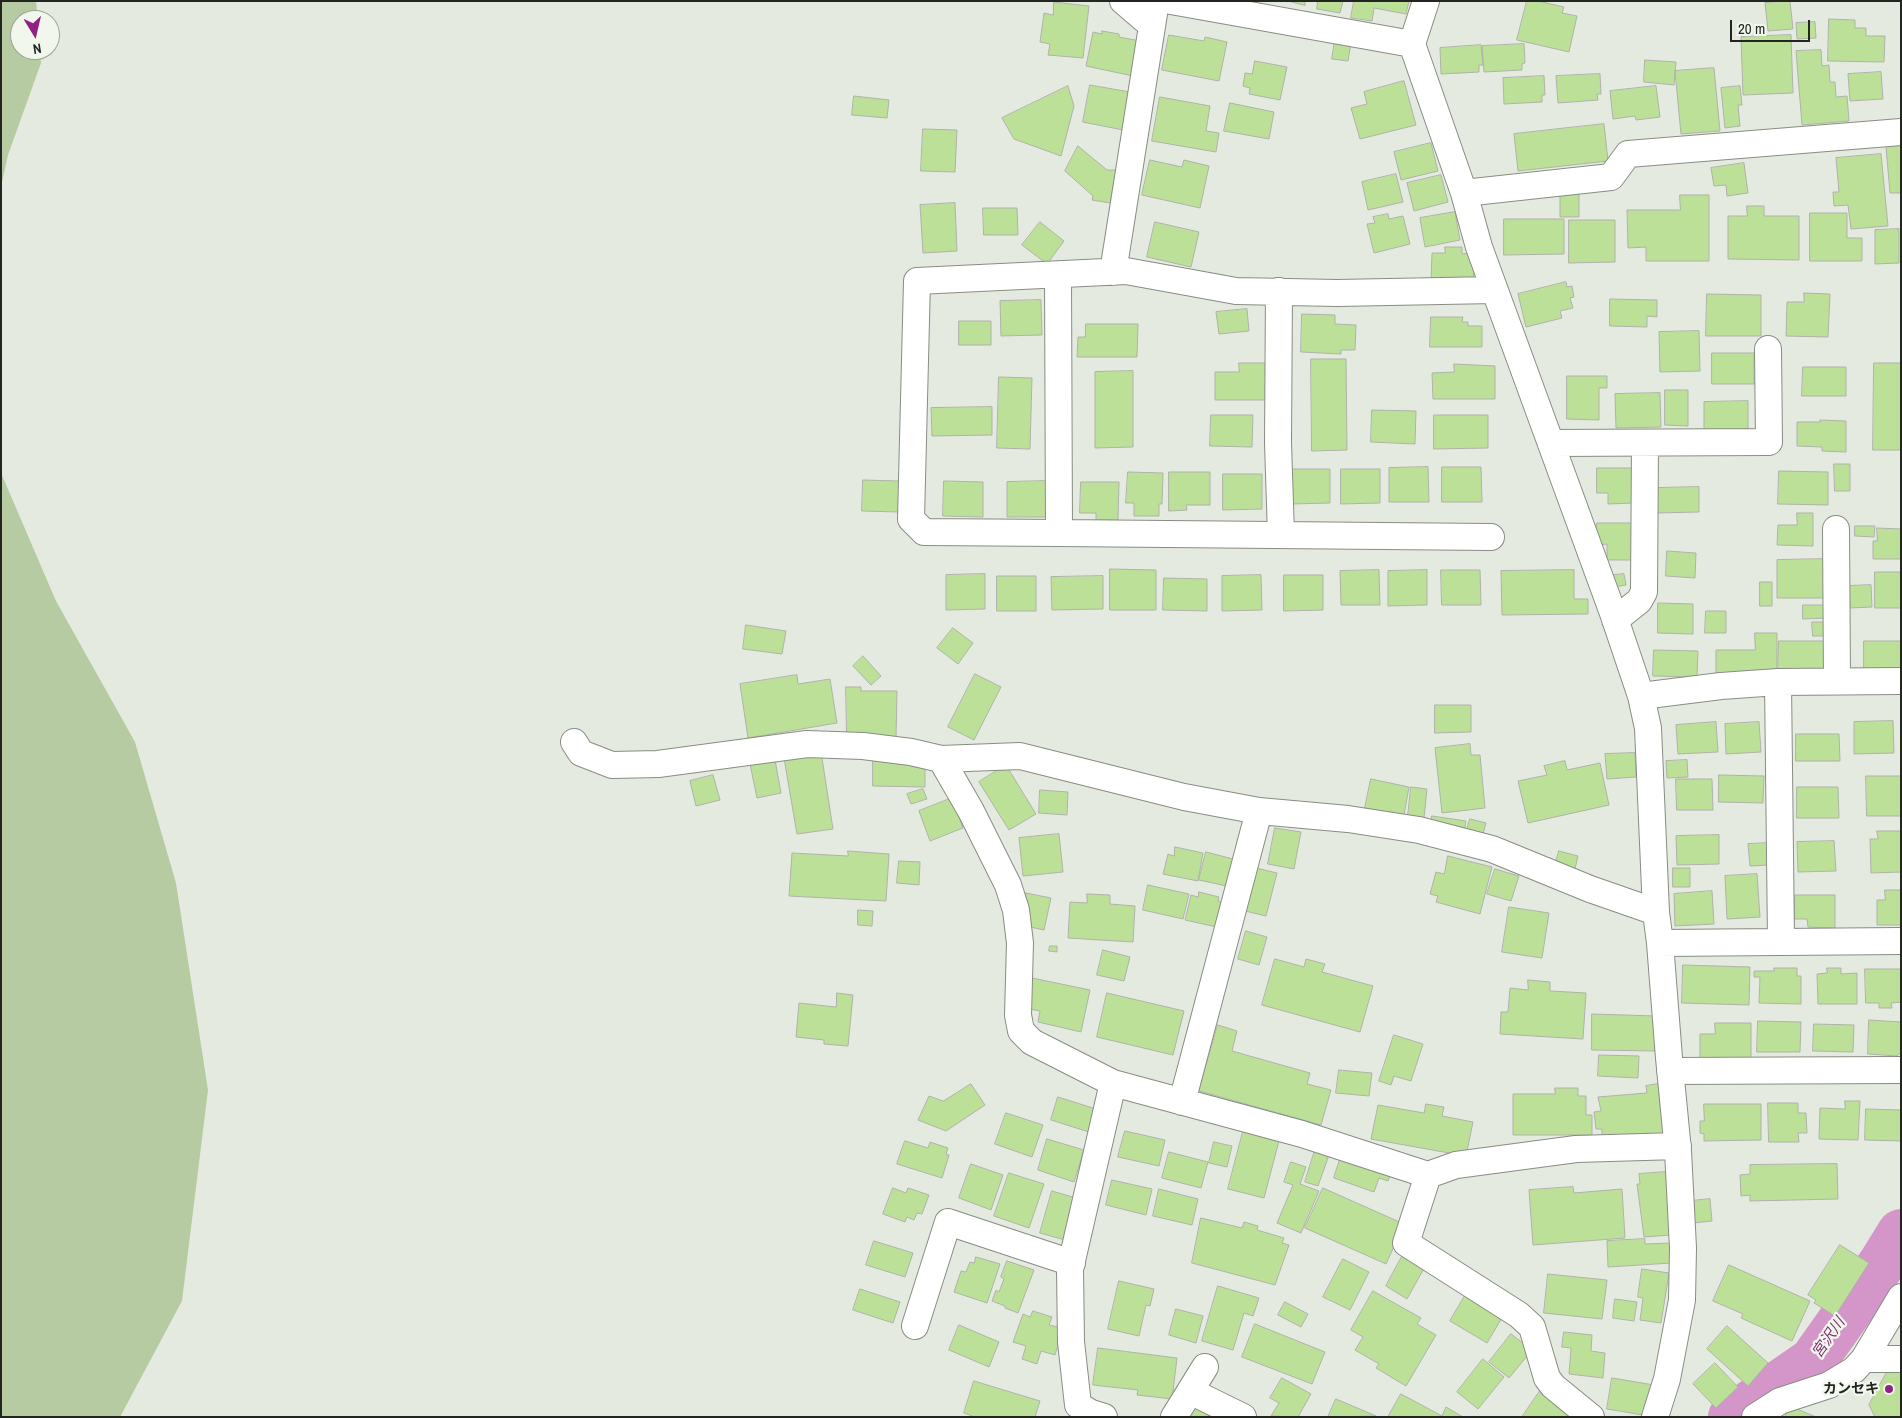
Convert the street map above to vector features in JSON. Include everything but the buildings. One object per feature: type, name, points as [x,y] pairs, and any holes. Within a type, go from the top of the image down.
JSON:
[{"type":"street","points":[[1113,272],[1154,13],[1123,1]]},
{"type":"street","points":[[1171,1],[1412,44]]},
{"type":"street","points":[[1426,1],[1412,44],[1464,192],[1478,246],[1615,620],[1641,696],[1648,728],[1656,912],[1678,1146],[1683,1248],[1682,1300],[1667,1379],[1655,1417]]},
{"type":"street","points":[[1464,192],[1611,177],[1628,154],[1901,132]]},
{"type":"street","points":[[1491,537],[924,532],[911,519],[917,282],[1126,271],[1236,291],[1337,293],[1494,290]]},
{"type":"street","points":[[1058,275],[1059,533]]},
{"type":"street","points":[[1279,292],[1278,443],[1281,535]]},
{"type":"street","points":[[1551,443],[1770,442],[1768,349]]},
{"type":"street","points":[[1615,620],[1639,601],[1644,592],[1645,443]]},
{"type":"street","points":[[1836,529],[1837,681]]},
{"type":"street","points":[[1641,696],[1720,686],[1778,682],[1901,681]]},
{"type":"street","points":[[1778,682],[1781,942]]},
{"type":"street","points":[[574,742],[581,753],[612,766],[658,764],[807,744],[864,746],[911,752],[941,759],[1020,756],[1184,797],[1260,811],[1348,819],[1401,828],[1492,849],[1590,889],[1656,912]]},
{"type":"street","points":[[941,759],[1008,885],[1016,910],[1020,943],[1018,1015],[1021,1031],[1032,1042],[1113,1084],[1302,1134],[1428,1175],[1456,1165],[1576,1149],[1678,1146]]},
{"type":"street","points":[[1182,1102],[1260,811]]},
{"type":"street","points":[[1660,943],[1901,941]]},
{"type":"street","points":[[1670,1071],[1901,1070]]},
{"type":"street","points":[[1104,1417],[1078,1406],[1071,1342],[1070,1269],[1113,1084]]},
{"type":"street","points":[[1428,1175],[1406,1243],[1519,1315],[1532,1327],[1547,1378],[1553,1386],[1591,1417]]},
{"type":"street","points":[[915,1326],[948,1222],[1072,1263]]},
{"type":"street","points":[[1755,1417],[1780,1401],[1829,1385],[1854,1370],[1864,1359],[1901,1297]]},
{"type":"street","points":[[1864,1359],[1901,1359]]},
{"type":"street","points":[[1174,1417],[1205,1367]]},
{"type":"street","points":[[1190,1391],[1243,1417]]},
{"type":"green space","points":[[1,1],[36,1],[37,10],[10,10],[10,60],[41,60],[41,63],[8,155],[1,187]]},
{"type":"green space","points":[[1,473],[56,601],[135,742],[176,883],[208,1090],[182,1301],[120,1417],[1,1417]]},
{"type":"waterway","name":"宮沢川","points":[[1732,1417],[1813,1361],[1883,1262],[1901,1233]]},
{"type":"place","name":"カンセキ","points":[[1889,1389]]}]
